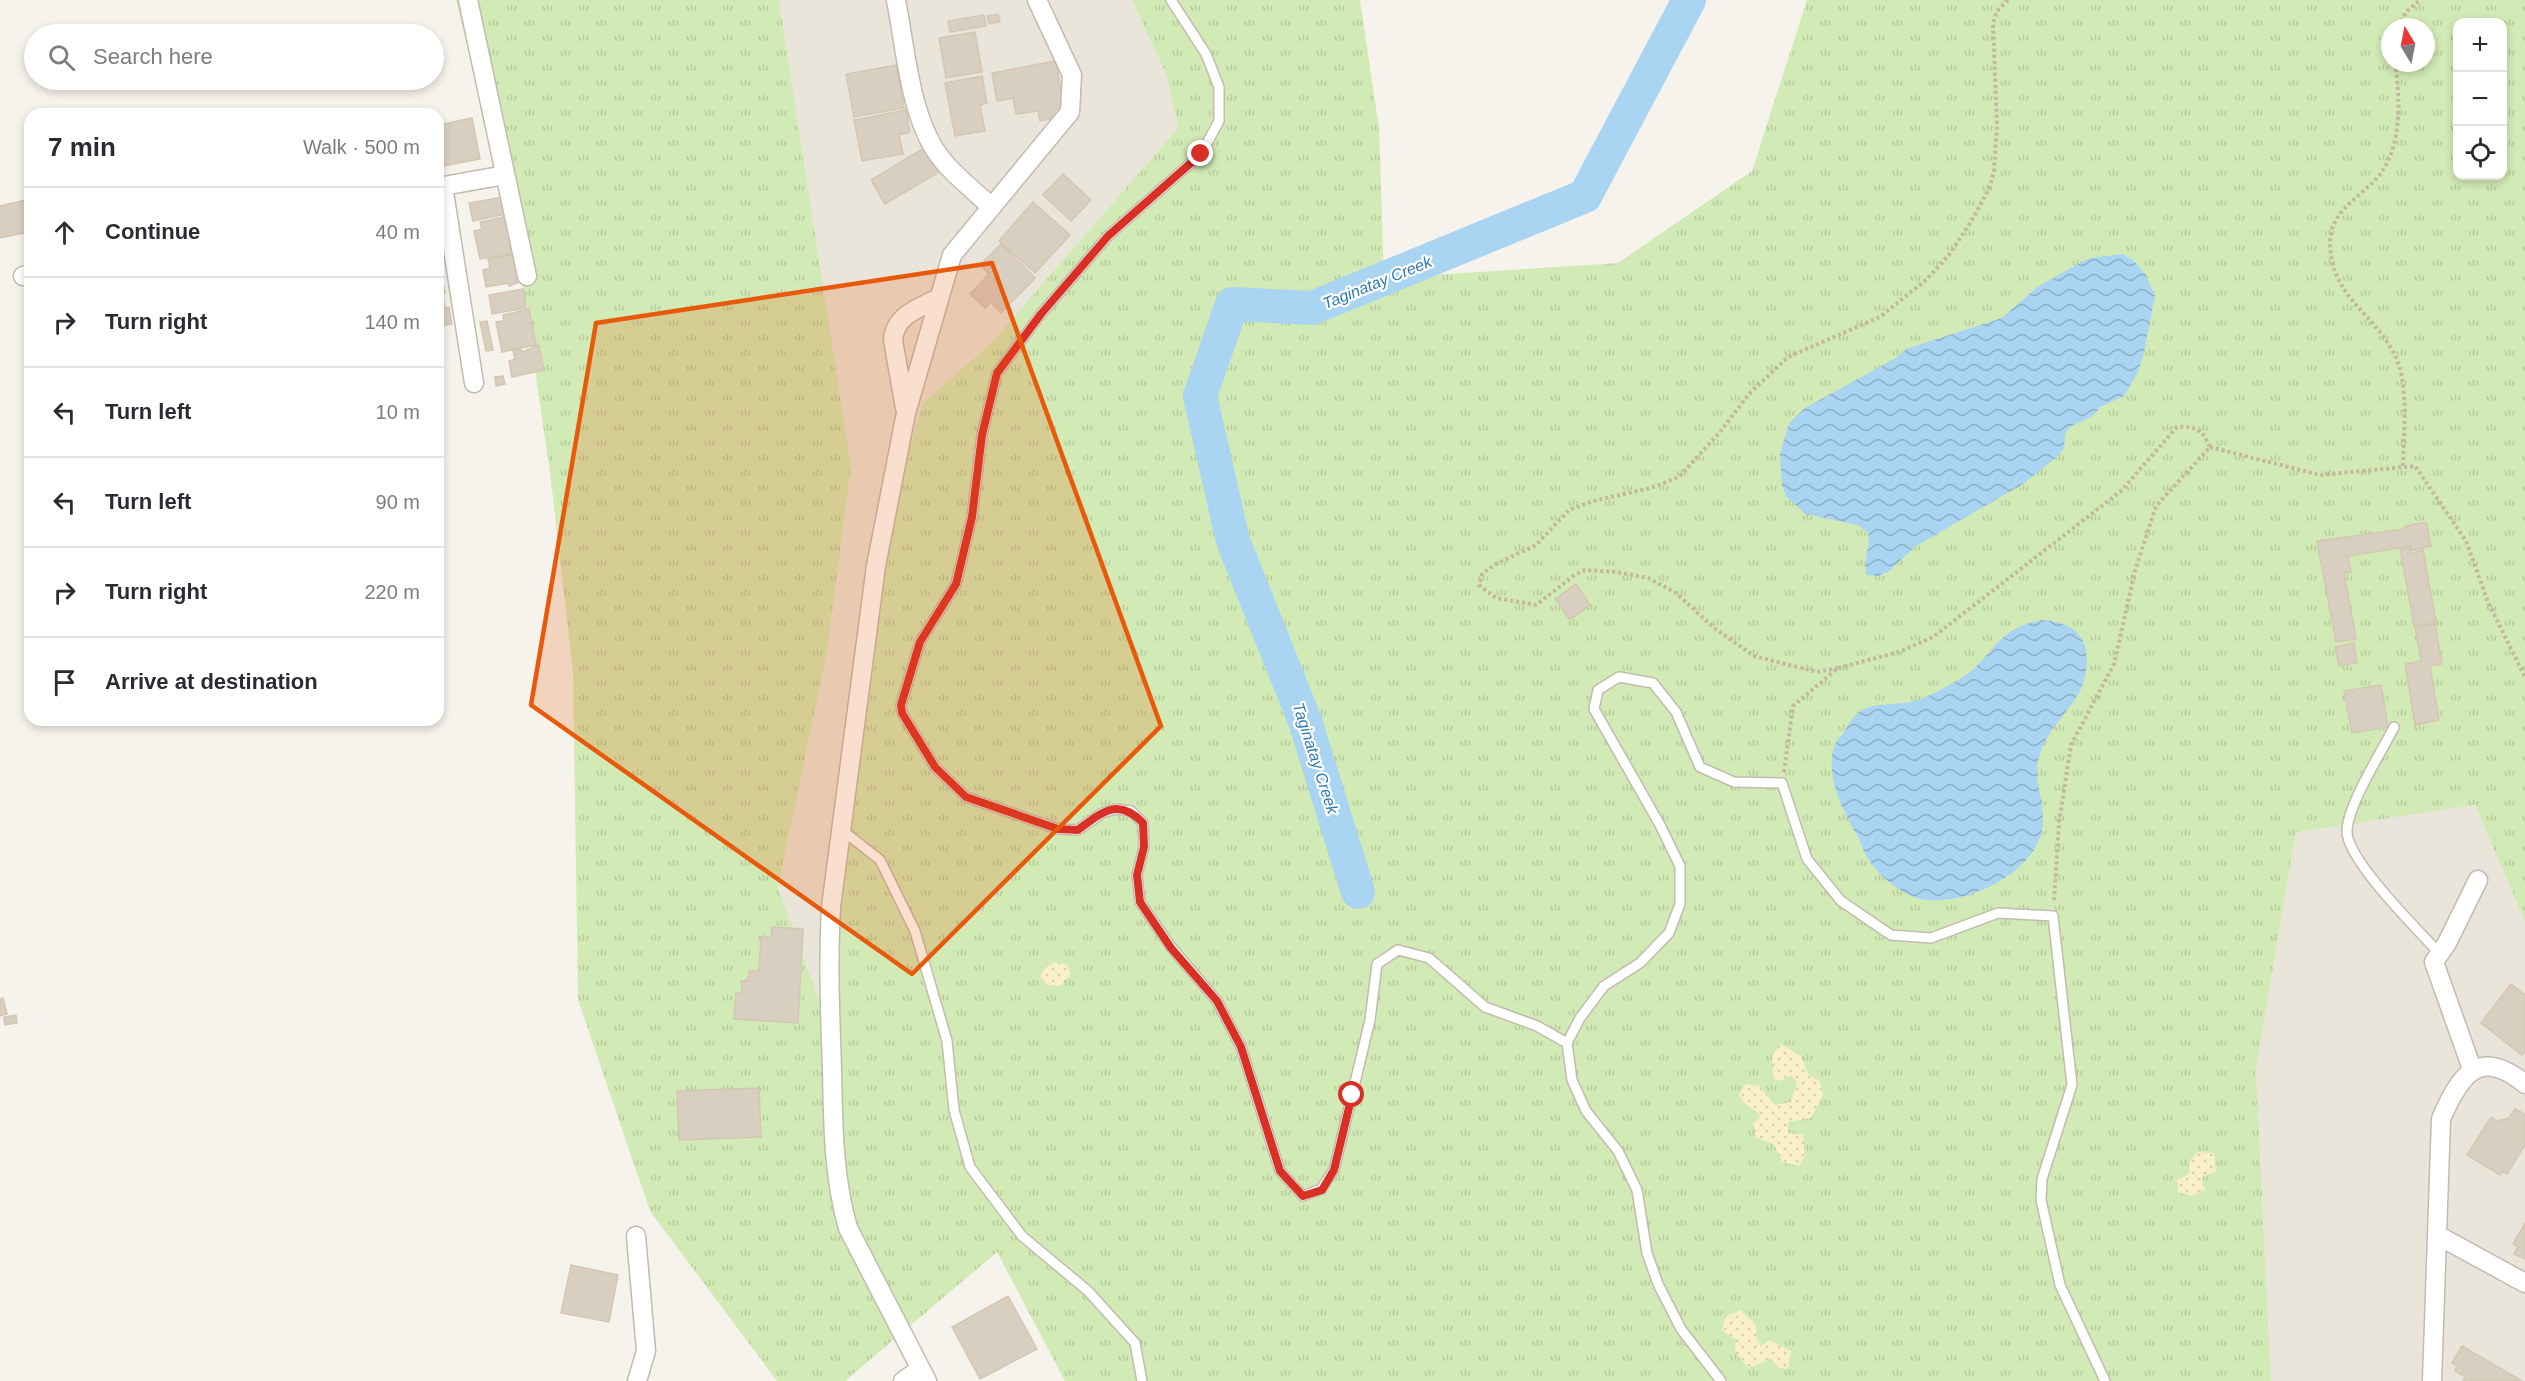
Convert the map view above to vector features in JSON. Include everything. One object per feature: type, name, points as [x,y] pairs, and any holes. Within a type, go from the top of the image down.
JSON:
[{"type":"street","points":[[468,0],[527,276]]},
{"type":"street","points":[[896,0],[916,103],[927,136],[943,161],[990,206]]},
{"type":"street","points":[[903,1381],[923,1375],[848,1228],[836,1169],[828,958],[831,907],[876,566],[906,413],[939,298],[952,255],[990,206],[1070,112],[1072,75],[1036,0]]},
{"type":"street","points":[[444,186],[505,175]]},
{"type":"street","points":[[444,205],[474,384]]},
{"type":"street","points":[[906,413],[893,340],[894,328],[901,318],[939,298]]},
{"type":"street","points":[[2472,1069],[2434,962],[2478,880]]},
{"type":"street","points":[[2432,1381],[2439,1236],[2441,1119],[2458,1082],[2472,1069],[2500,1067],[2525,1084]]},
{"type":"street","points":[[636,1236],[646,1343],[644,1364],[637,1381]]},
{"type":"street","points":[[2439,1236],[2525,1283]]},
{"type":"lane","points":[[1171,0],[1206,54],[1219,87],[1219,121],[1201,154],[1108,236],[1041,314],[997,373],[982,435],[972,517],[956,584],[920,642],[901,705],[902,713],[935,767],[966,797],[1058,829],[1078,830],[1102,813],[1116,808],[1131,811],[1143,823],[1144,847],[1137,875],[1140,902],[1171,948],[1217,1001],[1241,1047],[1280,1171],[1303,1196],[1322,1190],[1334,1170],[1370,1020],[1377,964],[1398,950],[1429,958],[1485,1007],[1537,1026],[1567,1043]]},
{"type":"lane","points":[[1721,1381],[1681,1329],[1658,1284],[1647,1253],[1637,1190],[1618,1151],[1586,1111],[1572,1080],[1567,1043],[1580,1018],[1604,986],[1640,963],[1669,933],[1680,904],[1680,866],[1660,825],[1594,709],[1598,690],[1620,676],[1653,683],[1676,712],[1700,767],[1734,782],[1782,783],[1807,859],[1841,901],[1891,935],[1931,938],[1998,913],[2053,916],[2072,1085],[2042,1179],[2041,1200],[2060,1285],[2105,1381]]},
{"type":"lane","points":[[2394,727],[2350,812],[2348,840],[2355,855],[2369,874],[2440,954]]},
{"type":"lane","points":[[842,830],[880,860],[915,931],[947,1041],[954,1110],[970,1167],[1022,1236],[1088,1291],[1135,1343],[1142,1381]]},
{"type":"path","points":[[2008,0],[1997,11],[1993,23],[1997,125],[1994,171],[1984,199],[1949,255],[1917,290],[1880,317],[1788,357],[1749,394],[1720,432],[1678,477],[1651,488],[1593,501],[1569,510],[1536,545],[1494,565],[1482,574],[1479,585],[1496,598],[1536,605],[1576,574],[1585,570],[1617,572],[1648,578],[1676,593],[1714,628],[1755,656],[1817,672],[1899,652],[1933,637],[2121,492],[2177,427],[2195,426],[2204,433],[2210,447]]},
{"type":"path","points":[[2403,18],[2406,12],[2420,0]]},
{"type":"path","points":[[2396,72],[2398,85],[2393,148],[2377,178],[2341,213],[2330,239],[2332,262],[2342,290],[2391,348],[2401,371],[2403,467]]},
{"type":"path","points":[[2210,447],[2320,475],[2415,466],[2466,542],[2488,602],[2525,677]]},
{"type":"path","points":[[2053,916],[2059,822],[2071,745],[2114,664],[2135,571],[2156,506],[2210,447]]},
{"type":"path","points":[[1782,783],[1794,706],[1838,668]]},
{"type":"highlighted area","points":[[992,263],[1161,726],[912,974],[531,705],[596,323]]},
{"type":"shaded area","points":[[779,0],[1132,0],[1167,76],[1178,128],[990,344],[923,403],[831,1031],[778,889],[827,653],[851,467]]},
{"type":"shaded area","points":[[2475,805],[2525,922],[2525,1381],[2271,1381],[2256,1068],[2296,831]]},
{"type":"green space","points":[[456,0],[779,0],[851,467],[827,653],[778,888],[830,1029],[849,799],[884,566],[903,471],[923,403],[990,344],[1178,128],[1167,76],[1132,0],[1360,0],[1379,128],[1384,278],[1618,263],[1752,171],[1807,0],[2525,0],[2525,922],[2475,805],[2296,832],[2256,1068],[2271,1381],[1065,1381],[997,1252],[845,1381],[777,1381],[650,1211],[578,1000],[573,673],[550,472],[518,255]]},
{"type":"sand","points":[[1055,962],[1067,965],[1071,975],[1060,986],[1048,985],[1040,976],[1046,967]]},
{"type":"sand","points":[[1781,1044],[1801,1056],[1808,1074],[1820,1082],[1823,1095],[1811,1118],[1788,1122],[1788,1133],[1803,1135],[1805,1156],[1799,1166],[1782,1162],[1774,1144],[1756,1138],[1753,1123],[1760,1118],[1758,1113],[1744,1103],[1739,1095],[1746,1084],[1759,1086],[1775,1105],[1791,1102],[1797,1082],[1791,1075],[1780,1081],[1773,1079],[1772,1056]]},
{"type":"sand","points":[[2198,1152],[2214,1153],[2216,1172],[2203,1176],[2202,1184],[2206,1190],[2190,1196],[2178,1192],[2177,1180],[2189,1174],[2189,1162]]},
{"type":"sand","points":[[1740,1310],[1756,1324],[1756,1335],[1761,1346],[1769,1340],[1791,1351],[1788,1369],[1779,1368],[1771,1359],[1748,1368],[1735,1352],[1736,1340],[1722,1330],[1725,1317]]},
{"type":"water","points":[[2122,254],[2133,260],[2146,275],[2155,296],[2138,372],[2124,396],[2100,407],[2094,415],[2070,427],[2065,434],[2064,448],[2059,455],[2023,484],[1916,546],[1888,572],[1878,576],[1867,575],[1866,571],[1868,532],[1858,525],[1805,514],[1786,496],[1782,486],[1780,453],[1789,423],[1805,408],[1896,358],[1906,349],[2002,318],[2036,288],[2090,258]]},
{"type":"water","points":[[2042,620],[2061,623],[2075,631],[2084,643],[2087,663],[2081,690],[2052,730],[2040,754],[2037,772],[2043,821],[2036,847],[2009,875],[1970,895],[1931,900],[1907,894],[1892,884],[1873,866],[1846,816],[1832,773],[1835,745],[1852,718],[1864,709],[1908,702],[1932,694],[1971,671],[2004,637],[2014,630]]},
{"type":"building","points":[[998,14],[1000,22],[989,24],[987,16]]},
{"type":"building","points":[[984,15],[986,26],[950,32],[948,21]]},
{"type":"building","points":[[975,32],[982,72],[946,78],[939,38]]},
{"type":"building","points":[[1056,61],[1064,108],[1054,110],[1056,118],[1040,121],[1038,111],[1016,114],[1013,98],[997,101],[992,73]]},
{"type":"building","points":[[896,65],[904,108],[854,117],[846,74]]},
{"type":"building","points":[[982,76],[987,103],[980,105],[985,131],[955,136],[945,83]]},
{"type":"building","points":[[906,110],[910,132],[899,135],[903,154],[862,161],[854,120]]},
{"type":"building","points":[[472,118],[480,159],[444,166],[444,124]]},
{"type":"building","points":[[924,148],[939,172],[885,204],[871,180]]},
{"type":"building","points":[[1063,174],[1091,200],[1071,221],[1043,195]]},
{"type":"building","points":[[503,197],[506,214],[473,221],[469,203]]},
{"type":"building","points":[[24,200],[24,233],[0,238],[0,206]]},
{"type":"building","points":[[1033,202],[1070,235],[1035,273],[999,241]]},
{"type":"building","points":[[504,217],[505,221],[510,220],[516,253],[480,259],[474,231],[482,229],[480,222]]},
{"type":"building","points":[[1001,244],[1035,278],[1001,313],[991,302],[985,308],[970,294],[989,274],[980,265]]},
{"type":"building","points":[[513,255],[521,281],[509,286],[509,283],[486,287],[483,270],[490,268],[488,259]]},
{"type":"building","points":[[523,289],[526,308],[492,314],[489,295]]},
{"type":"building","points":[[444,303],[445,308],[449,307],[452,324],[444,325]]},
{"type":"building","points":[[529,309],[536,345],[502,352],[496,322],[504,321],[503,315]]},
{"type":"building","points":[[487,321],[493,350],[486,351],[480,322]]},
{"type":"building","points":[[539,345],[544,370],[512,377],[509,361],[515,359],[513,350],[521,349],[522,352]]},
{"type":"building","points":[[503,376],[505,384],[496,386],[495,377]]},
{"type":"building","points":[[2426,522],[2431,546],[2412,550],[2411,546],[2348,556],[2351,572],[2344,573],[2356,639],[2336,642],[2317,541],[2405,529],[2405,526]]},
{"type":"building","points":[[2410,546],[2411,554],[2423,550],[2436,622],[2414,626],[2400,548]]},
{"type":"building","points":[[1576,584],[1590,605],[1570,620],[1555,599]]},
{"type":"building","points":[[2435,624],[2442,664],[2430,666],[2439,720],[2415,725],[2405,664],[2421,661],[2415,627]]},
{"type":"building","points":[[2354,643],[2357,663],[2339,666],[2335,647]]},
{"type":"building","points":[[2381,685],[2388,727],[2352,733],[2344,691]]},
{"type":"building","points":[[772,927],[803,929],[798,1023],[734,1019],[736,993],[742,993],[742,981],[748,981],[749,971],[759,971],[761,937],[771,938]]},
{"type":"building","points":[[2511,984],[2525,995],[2525,1052],[2522,1055],[2481,1023]]},
{"type":"building","points":[[3,998],[7,1014],[0,1016],[0,999]]},
{"type":"building","points":[[16,1015],[17,1023],[5,1025],[4,1017]]},
{"type":"building","points":[[759,1088],[761,1137],[679,1140],[677,1091]]},
{"type":"building","points":[[2515,1109],[2525,1114],[2525,1145],[2507,1174],[2502,1171],[2500,1175],[2467,1155],[2491,1117],[2497,1121],[2509,1118]]},
{"type":"building","points":[[2525,1223],[2525,1259],[2514,1254],[2518,1247],[2513,1244]]},
{"type":"building","points":[[571,1265],[618,1275],[609,1322],[561,1313]]},
{"type":"building","points":[[1008,1296],[1037,1349],[980,1379],[952,1327]]},
{"type":"building","points":[[2462,1346],[2522,1381],[2463,1381],[2465,1377],[2455,1371],[2457,1366],[2452,1363]]},
{"type":"waterway","name":"Taginatay Creek","points":[[1358,892],[1305,721],[1233,541],[1200,396],[1232,304],[1312,308],[1585,196],[1689,0]]},
{"type":"route","points":[[1201,154],[1108,236],[1041,314],[997,373],[982,435],[972,517],[956,584],[920,642],[901,705],[902,713],[935,767],[966,797],[1058,829],[1078,830],[1102,813],[1116,808],[1131,811],[1143,823],[1144,847],[1137,875],[1140,902],[1171,948],[1217,1001],[1241,1047],[1280,1171],[1303,1196],[1322,1190],[1334,1170],[1352,1095]]}]
